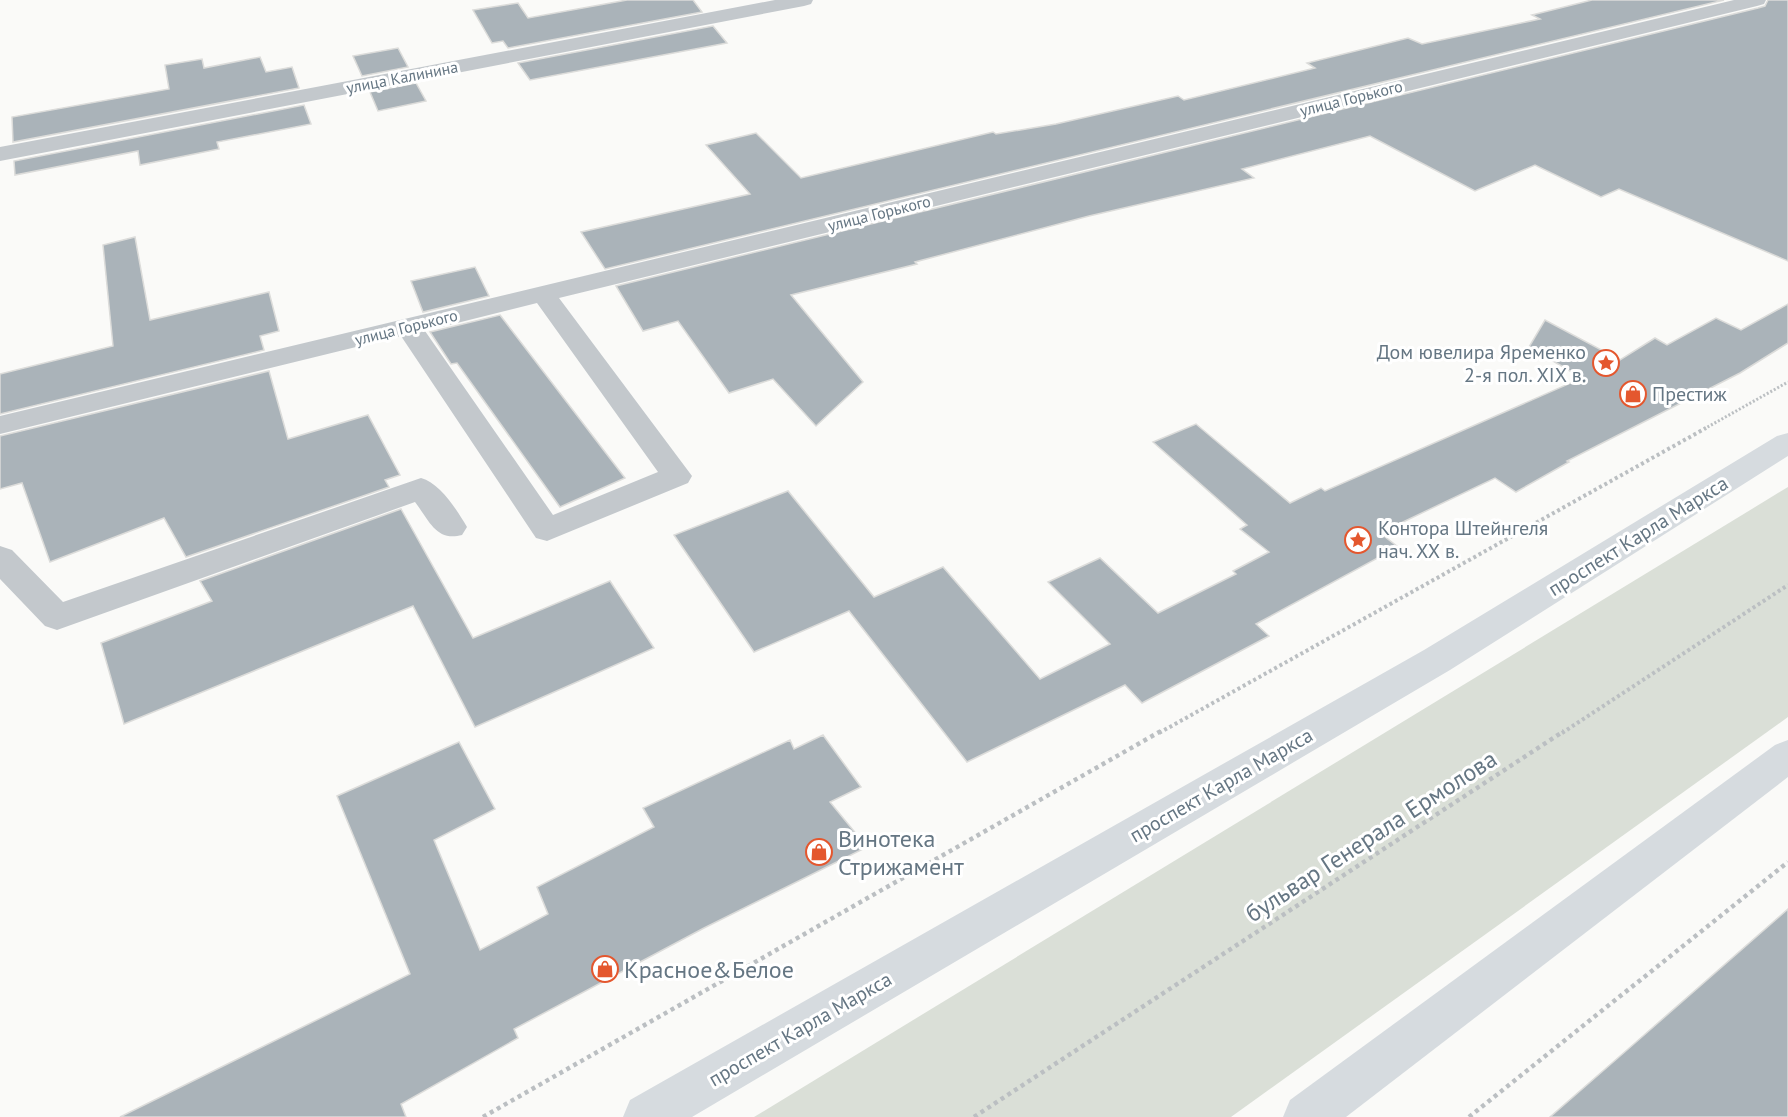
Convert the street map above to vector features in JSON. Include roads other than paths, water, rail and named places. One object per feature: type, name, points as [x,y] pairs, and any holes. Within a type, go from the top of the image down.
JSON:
[{"type":"main road","name":"проспект Карла Маркса","points":[[647,1117],[1437,660],[1788,443]]},
{"type":"main road","points":[[1307,1117],[1788,756]]},
{"type":"street","name":"улица Калинина","points":[[0,154],[804,0]]},
{"type":"street","name":"улица Горького","points":[[0,425],[1757,0]]},
{"type":"street","points":[[408,326],[547,530],[677,476],[543,294]]},
{"type":"street","points":[[0,558],[57,617],[421,488],[451,527]]},
{"type":"place","name":"Дом ювелира Яременко 2-я пол. XIX в.","points":[[1606,363]]},
{"type":"place","name":"Престиж","points":[[1633,394]]},
{"type":"place","name":"Контора Штейнгеля нач. ХХ в.","points":[[1358,540]]},
{"type":"place","name":"Винотека Стрижамент","points":[[819,852]]},
{"type":"place","name":"Красное&Белое","points":[[605,969]]}]
